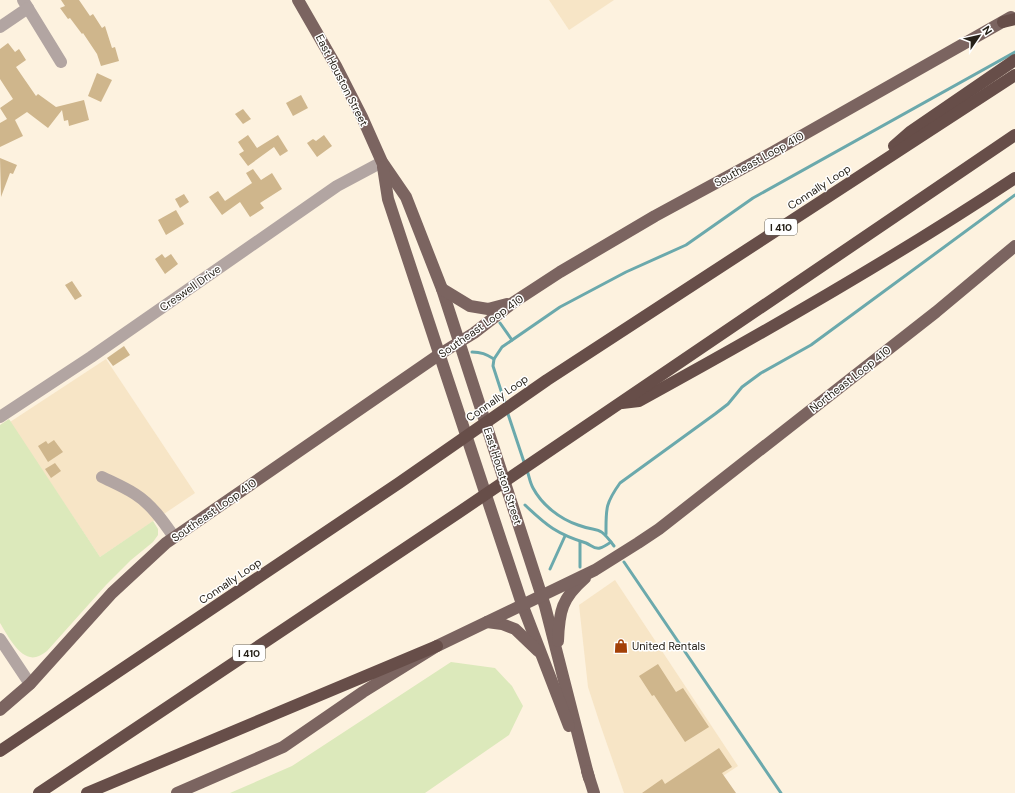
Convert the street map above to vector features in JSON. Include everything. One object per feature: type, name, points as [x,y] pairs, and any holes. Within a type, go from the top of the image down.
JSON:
[{"type":"highway","points":[[1003,22],[1015,18]]},
{"type":"highway","points":[[855,179],[910,132],[1015,60]]},
{"type":"highway","name":"Connally Loop","points":[[0,751],[399,483],[546,380],[1015,75]]},
{"type":"highway","name":"I 410","points":[[39,793],[458,513],[1015,135]]},
{"type":"highway","points":[[619,404],[638,401],[792,316],[932,232],[1015,178]]},
{"type":"highway","points":[[87,793],[437,646]]},
{"type":"main road","name":"East Houston Street","points":[[298,0],[336,66],[359,111],[382,162],[406,197],[442,289],[542,595],[589,778]]},
{"type":"main road","name":"Southeast Loop 410","points":[[0,710],[30,684],[112,592],[174,537],[440,354],[474,333],[514,302],[560,272],[655,216],[773,152],[1015,14]]},
{"type":"main road","name":"East Houston Street","points":[[382,162],[388,199],[522,604],[594,793]]},
{"type":"main road","name":"Northeast Loop 410","points":[[594,570],[638,544],[936,312],[1015,246]]},
{"type":"main road","points":[[442,289],[470,306],[488,309],[514,302]]},
{"type":"main road","points":[[177,793],[283,747],[363,692],[437,646],[594,570]]},
{"type":"main road","points":[[558,656],[559,617],[564,602],[574,588],[594,570]]},
{"type":"main road","points":[[487,622],[502,624],[514,629],[541,654]]},
{"type":"street","points":[[0,27],[25,4],[61,62]]},
{"type":"street","name":"Creswell Drive","points":[[0,417],[91,357],[337,186],[382,162]]},
{"type":"street","points":[[102,477],[135,494],[155,512],[174,537]]},
{"type":"street","points":[[0,639],[30,684]]},
{"type":"shaded area","points":[[549,0],[614,0],[569,30]]},
{"type":"shaded area","points":[[106,359],[195,493],[100,557],[10,422]]},
{"type":"shaded area","name":"United Rentals","points":[[615,580],[738,766],[697,793],[624,793],[588,687],[579,605]]},
{"type":"green space","points":[[9,419],[100,557],[153,521],[158,529],[158,535],[153,542],[131,560],[106,585],[47,651],[36,657],[30,657],[19,651],[10,640],[0,623],[0,425]]},
{"type":"green space","points":[[451,662],[495,668],[512,686],[523,706],[509,735],[425,793],[230,793],[292,766]]},
{"type":"building","points":[[61,0],[79,0],[90,16],[93,14],[102,28],[105,26],[112,48],[115,47],[119,61],[101,66],[97,54],[83,33],[82,34],[70,18],[68,19],[60,8],[65,6]]},
{"type":"building","points":[[8,43],[15,52],[19,49],[26,60],[16,67],[36,96],[38,94],[56,107],[84,100],[89,120],[69,126],[68,120],[64,121],[62,110],[48,128],[27,112],[15,120],[23,136],[0,147],[0,123],[7,119],[0,108],[13,99],[0,79],[0,49]]},
{"type":"building","points":[[97,73],[112,80],[101,102],[88,96]]},
{"type":"building","points":[[301,95],[308,108],[293,116],[286,103]]},
{"type":"building","points":[[243,109],[251,119],[243,124],[235,114]]},
{"type":"building","points":[[248,135],[257,148],[278,135],[288,151],[280,156],[274,147],[248,166],[239,154],[244,151],[238,142]]},
{"type":"building","points":[[324,135],[332,146],[317,157],[307,143],[313,139],[316,141]]},
{"type":"building","points":[[0,158],[17,165],[13,174],[10,173],[1,197]]},
{"type":"building","points":[[253,169],[261,180],[272,173],[282,189],[260,203],[264,208],[250,217],[240,202],[222,215],[209,197],[218,191],[225,201],[252,183],[246,173]]},
{"type":"building","points":[[184,194],[189,202],[180,208],[175,199]]},
{"type":"building","points":[[176,210],[184,224],[166,235],[158,220]]},
{"type":"building","points":[[162,254],[165,258],[171,254],[178,264],[165,274],[155,259]]},
{"type":"building","points":[[72,281],[82,296],[75,300],[65,285]]},
{"type":"building","points":[[124,346],[130,355],[113,366],[107,358]]},
{"type":"building","points":[[54,440],[63,452],[48,462],[38,446],[46,441],[48,444]]},
{"type":"building","points":[[55,463],[61,471],[51,478],[45,469]]},
{"type":"building","points":[[658,664],[676,692],[683,688],[709,727],[685,742],[654,695],[652,696],[639,676]]},
{"type":"building","points":[[719,748],[732,767],[722,773],[736,793],[642,793],[662,779],[665,784]]},
{"type":"waterway","points":[[506,406],[493,366],[494,359],[502,347],[560,307],[626,272],[686,245],[753,198],[1015,52]]},
{"type":"waterway","points":[[606,534],[607,507],[611,496],[620,483],[728,404],[742,387],[761,373],[811,345],[1015,195]]},
{"type":"waterway","points":[[500,323],[512,340]]},
{"type":"waterway","points":[[472,352],[478,352],[494,359]]},
{"type":"waterway","points":[[507,411],[525,465]]},
{"type":"waterway","points":[[527,470],[531,484],[546,506],[571,522],[598,530],[605,535],[614,546]]},
{"type":"waterway","points":[[525,505],[546,524],[560,533],[596,548],[603,547],[611,542]]},
{"type":"waterway","points":[[550,569],[565,536]]},
{"type":"waterway","points":[[580,542],[580,567]]},
{"type":"waterway","points":[[624,562],[781,793]]},
{"type":"place","name":"United Rentals","points":[[621,646]]}]
